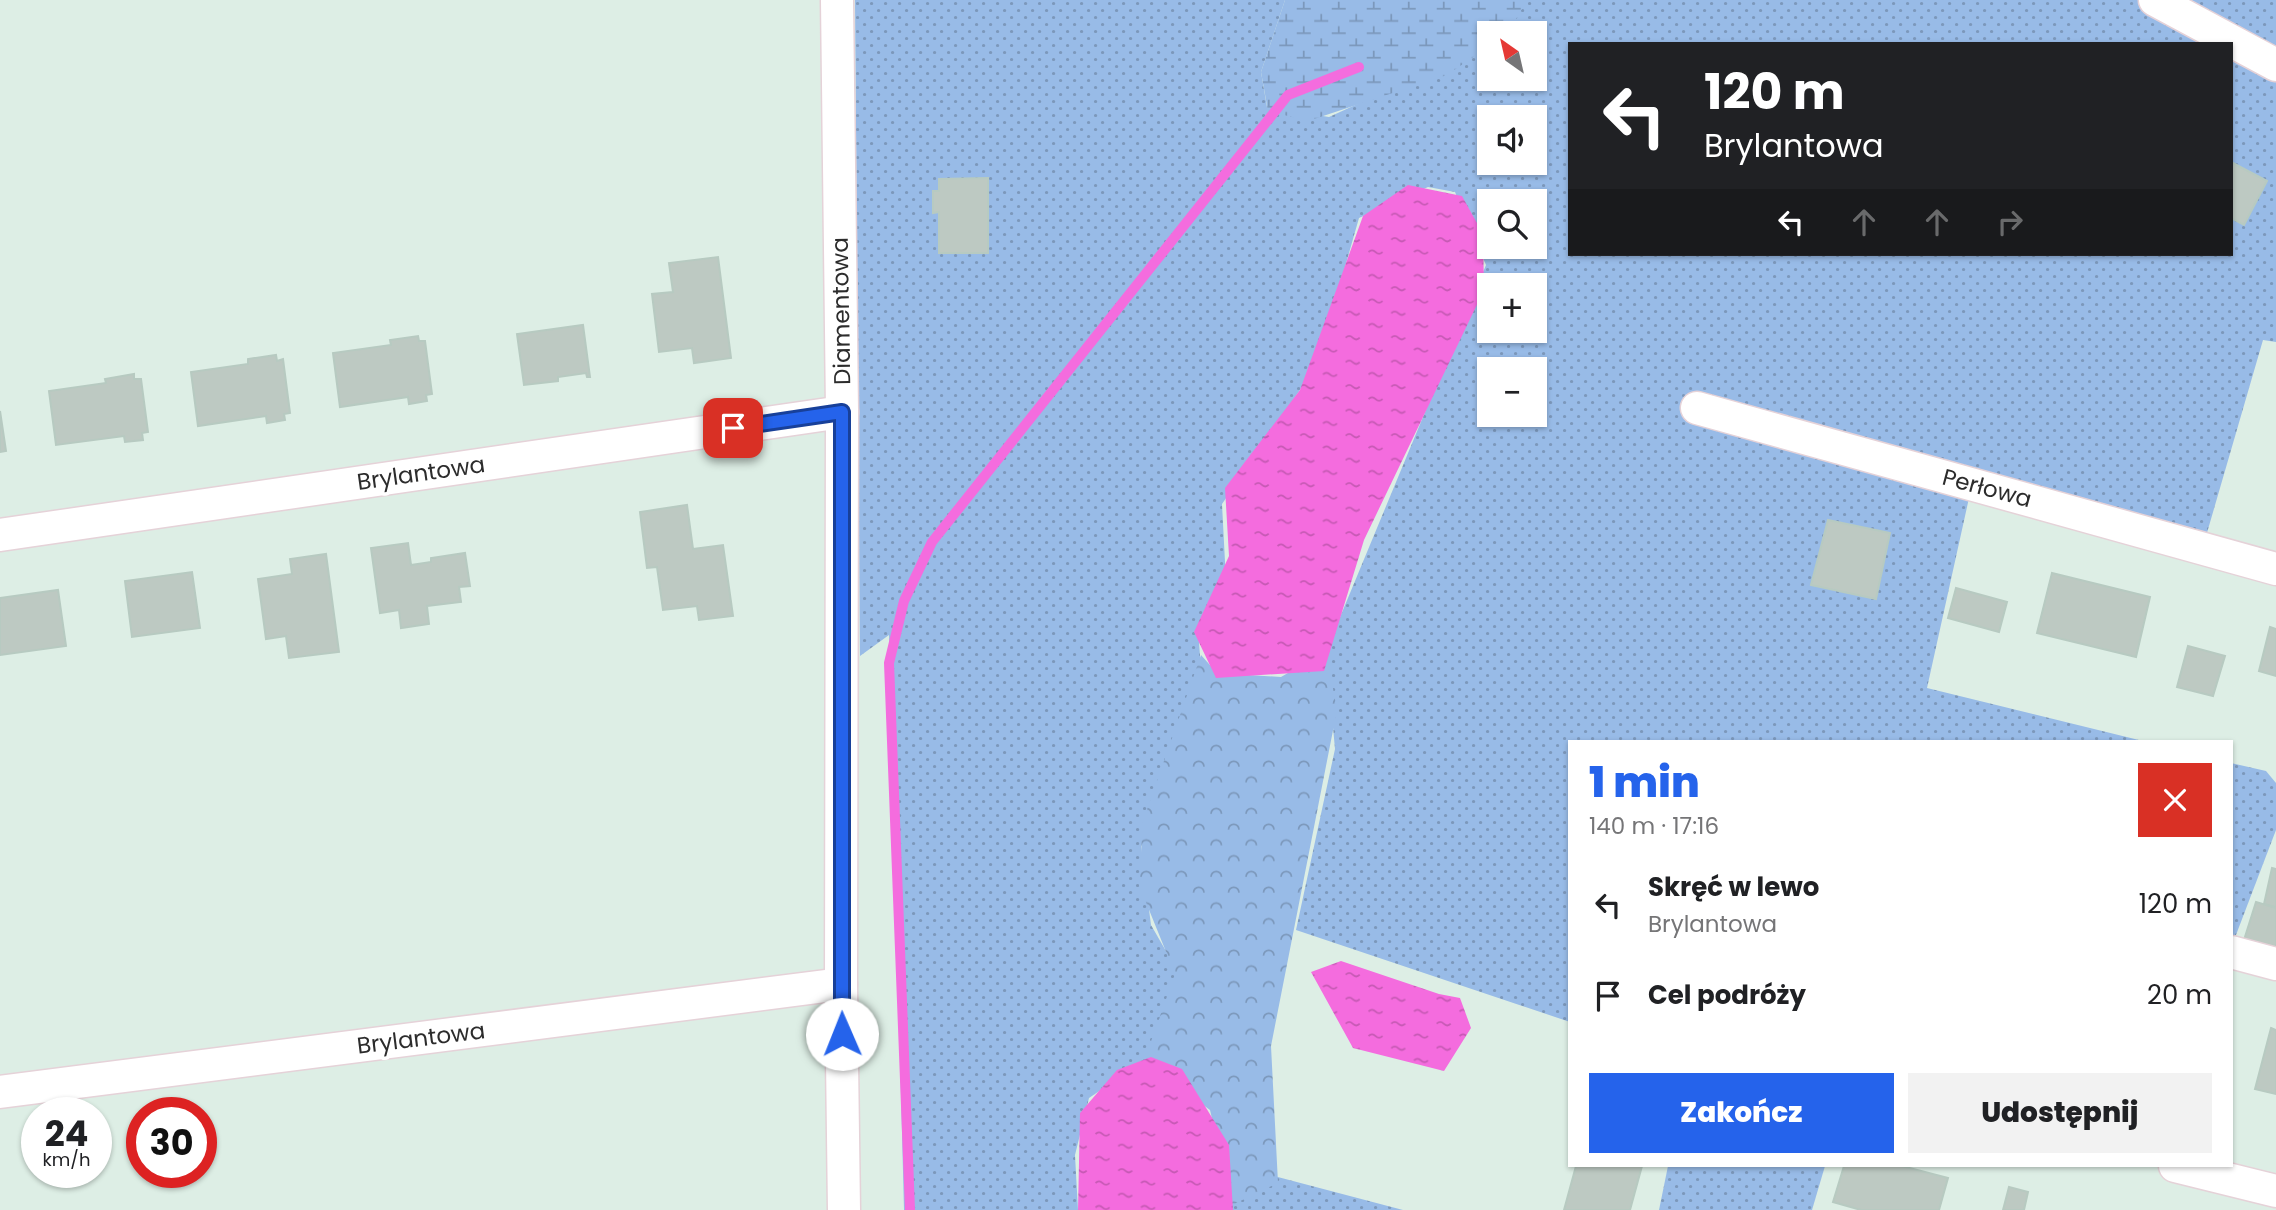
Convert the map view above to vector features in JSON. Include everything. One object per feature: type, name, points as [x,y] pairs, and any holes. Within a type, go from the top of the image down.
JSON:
[{"type":"street","name":"Diamentowa","points":[[838,0],[844,1210]]},
{"type":"street","points":[[2155,0],[2276,65]]},
{"type":"street","name":"Perłowa","points":[[1698,408],[2276,569]]},
{"type":"street","name":"Brylantowa","points":[[0,535],[842,412]]},
{"type":"street","points":[[2233,953],[2276,964]]},
{"type":"street","name":"Brylantowa","points":[[0,1092],[841,984]]},
{"type":"street","points":[[2179,1167],[2276,1191]]},
{"type":"green space","points":[[855,0],[1285,0],[1261,72],[1267,107],[1329,117],[1477,49],[1477,91],[1547,91],[1547,21],[1511,21],[1524,0],[2276,0],[2276,342],[2263,340],[2202,550],[1971,489],[1927,688],[2139,740],[1568,740],[1568,1021],[1296,930],[1335,749],[1326,651],[1477,287],[1477,343],[1547,343],[1547,273],[1483,273],[1486,265],[1483,259],[1547,259],[1547,189],[1477,189],[1477,244],[1455,192],[1428,187],[1359,218],[1317,365],[1222,504],[1226,581],[1198,629],[1201,669],[1141,847],[1151,925],[1178,972],[1157,1052],[1089,1098],[1075,1155],[1078,1210],[904,1210],[889,635],[860,656]]},
{"type":"green space","points":[[1285,0],[1527,0],[1515,21],[1477,21],[1477,54],[1447,75],[1308,121],[1268,111],[1261,72]]},
{"type":"green space","points":[[1326,651],[1337,710],[1271,1046],[1278,1183],[1232,1205],[1210,1110],[1144,1061],[1175,974],[1139,885],[1143,821],[1201,655],[1217,673],[1281,677]]},
{"type":"green space","points":[[2233,763],[2266,771],[2276,783],[2276,830],[2233,943]]},
{"type":"green space","points":[[1668,1167],[1825,1167],[1812,1210],[1659,1210]]},
{"type":"green space","points":[[1274,1176],[1403,1210],[1228,1210],[1229,1201]]},
{"type":"water","points":[[1408,185],[1462,196],[1477,223],[1477,259],[1483,259],[1484,273],[1477,273],[1477,305],[1364,540],[1324,671],[1216,678],[1194,632],[1229,556],[1225,488],[1300,390],[1363,216]]},
{"type":"water","points":[[1341,961],[1439,994],[1460,998],[1471,1028],[1444,1071],[1353,1048],[1311,972]]},
{"type":"water","points":[[1151,1057],[1182,1069],[1229,1145],[1233,1210],[1078,1210],[1080,1113],[1117,1070]]},
{"type":"building","points":[[2233,163],[2267,181],[2244,225],[2233,219]]},
{"type":"building","points":[[988,178],[988,253],[939,253],[939,212],[933,213],[933,191],[939,191],[939,179]]},
{"type":"building","points":[[718,257],[731,358],[694,363],[692,348],[659,352],[652,294],[673,292],[669,263]]},
{"type":"building","points":[[583,325],[590,377],[587,377],[586,373],[558,377],[558,381],[524,385],[517,334]]},
{"type":"building","points":[[418,336],[419,341],[425,341],[432,394],[426,395],[427,401],[409,404],[408,397],[340,407],[333,353],[391,345],[390,340]]},
{"type":"building","points":[[276,355],[277,361],[283,359],[290,413],[284,414],[285,420],[267,423],[266,416],[198,426],[191,372],[248,364],[248,359]]},
{"type":"building","points":[[134,374],[134,379],[141,379],[148,432],[142,433],[143,440],[125,442],[124,436],[56,445],[49,391],[106,383],[105,379]]},
{"type":"building","points":[[0,411],[6,451],[0,452]]},
{"type":"building","points":[[687,505],[693,549],[723,545],[733,616],[699,620],[697,606],[663,610],[657,567],[647,568],[640,512]]},
{"type":"building","points":[[1828,520],[1890,533],[1876,599],[1811,585]]},
{"type":"building","points":[[408,543],[411,565],[431,562],[431,558],[465,553],[470,586],[459,587],[461,602],[427,606],[429,624],[401,628],[399,610],[380,613],[371,548]]},
{"type":"building","points":[[326,554],[339,652],[289,658],[286,636],[266,639],[258,579],[292,574],[290,559]]},
{"type":"building","points":[[192,572],[200,628],[132,637],[125,581]]},
{"type":"building","points":[[2052,573],[2150,597],[2136,657],[2037,633]]},
{"type":"building","points":[[1956,588],[2007,602],[1999,632],[1948,618]]},
{"type":"building","points":[[58,590],[66,646],[0,655],[0,598]]},
{"type":"building","points":[[2270,627],[2276,629],[2276,676],[2259,671]]},
{"type":"building","points":[[2188,646],[2225,656],[2213,696],[2177,687]]},
{"type":"building","points":[[2272,868],[2276,869],[2276,907],[2264,904]]},
{"type":"building","points":[[2256,902],[2276,908],[2276,950],[2244,940]]},
{"type":"building","points":[[2271,1028],[2276,1030],[2276,1094],[2255,1089]]},
{"type":"building","points":[[1576,1167],[1642,1167],[1630,1210],[1564,1210]]},
{"type":"building","points":[[1844,1167],[1906,1167],[1948,1178],[1939,1210],[1861,1210],[1833,1202]]},
{"type":"building","points":[[2009,1187],[2028,1192],[2024,1210],[2003,1210]]},
{"type":"waterway","points":[[910,1210],[889,663],[904,601],[932,542],[1288,95],[1359,67]]},
{"type":"route","points":[[733,428],[842,412],[842,1034]]}]
